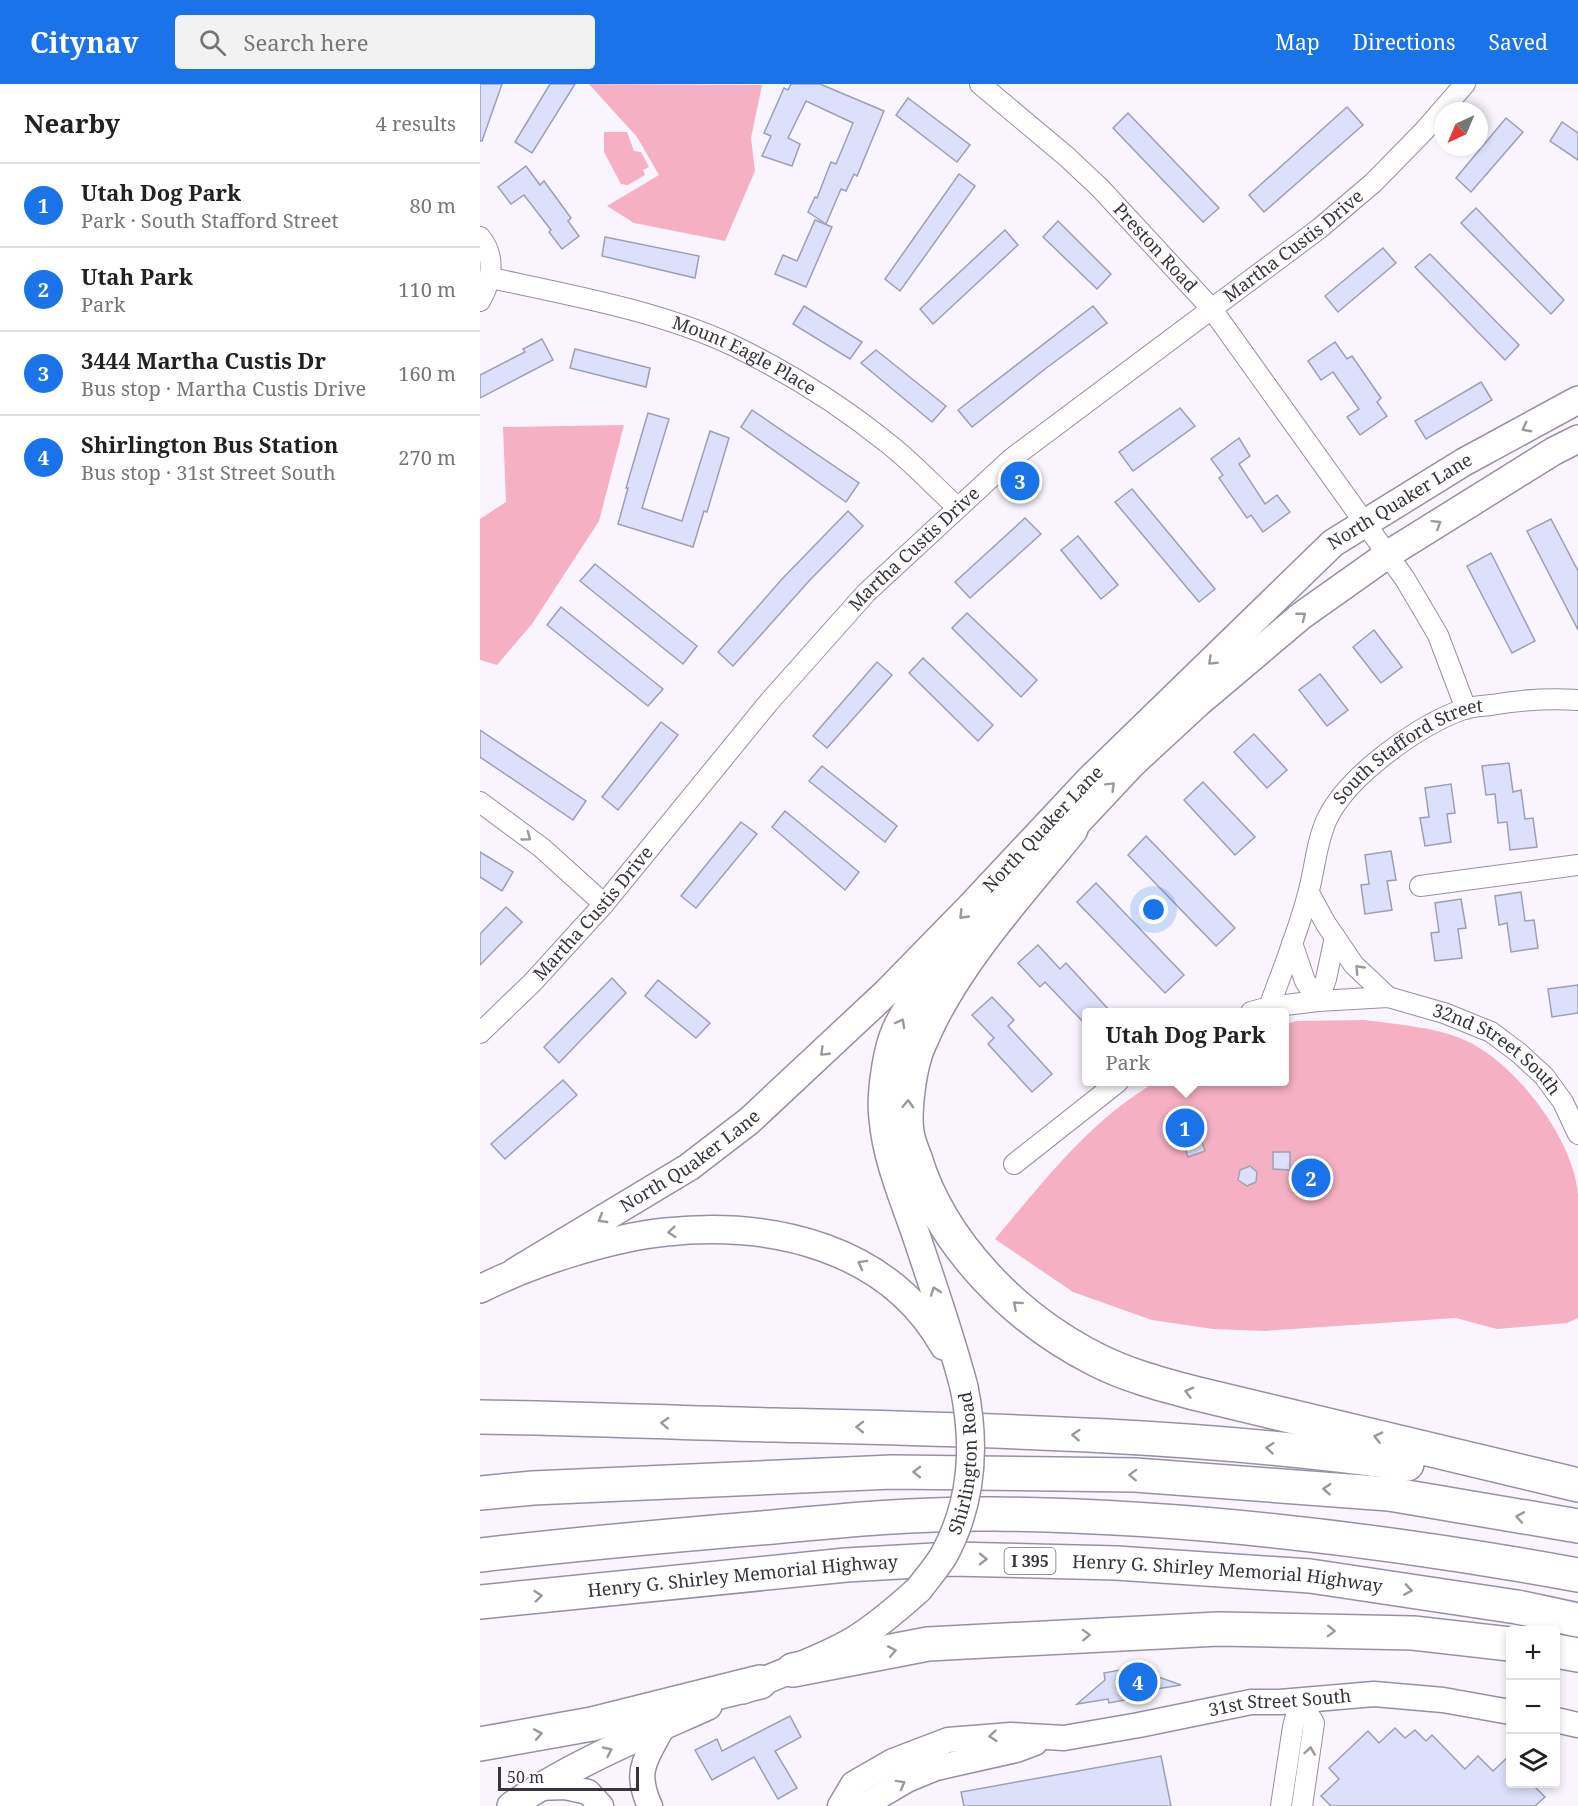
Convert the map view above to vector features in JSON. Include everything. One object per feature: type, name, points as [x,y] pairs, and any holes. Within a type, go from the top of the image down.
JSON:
[{"type":"highway","points":[[1071,829],[969,956],[936,1008],[915,1055],[908,1093],[906,1132],[920,1177],[945,1227],[977,1267],[1020,1308],[1057,1336],[1096,1360],[1142,1379],[1578,1487]]},
{"type":"highway","points":[[480,1417],[579,1418],[675,1424],[1008,1430],[1272,1448],[1359,1457],[1578,1487]]},
{"type":"highway","points":[[480,1493],[544,1487],[892,1472],[1135,1474],[1389,1494],[1578,1526]]},
{"type":"highway","points":[[480,1555],[609,1540],[875,1518],[992,1514],[1120,1518],[1338,1538],[1484,1558],[1578,1575]]},
{"type":"highway","name":"Henry G. Shirley Memorial Highway","points":[[480,1602],[846,1565],[952,1559],[1116,1563],[1310,1576],[1517,1607],[1578,1620]]},
{"type":"highway","points":[[793,1670],[928,1644],[1218,1629],[1413,1633],[1506,1644]]},
{"type":"highway","points":[[1560,1652],[1578,1655]]},
{"type":"highway","points":[[480,1744],[592,1724],[760,1682]]},
{"type":"main road","name":"North Quaker Lane","points":[[516,1271],[689,1167],[749,1121],[887,992],[1089,780],[1333,543],[1464,462],[1578,400]]},
{"type":"main road","name":"North Quaker Lane","points":[[964,1388],[951,1336],[893,1168],[882,1117],[886,1065],[894,1036],[915,998],[945,960],[1132,764],[1198,703],[1301,616],[1387,555],[1554,451],[1578,439]]},
{"type":"main road","name":"Shirlington Road","points":[[480,1289],[516,1271],[609,1243],[664,1232],[704,1229],[761,1233],[814,1244],[845,1255],[876,1272],[911,1302],[940,1340],[964,1388],[972,1453],[966,1499],[957,1528],[943,1557],[919,1589],[882,1621],[852,1641],[793,1670],[760,1682],[602,1753],[538,1788],[511,1806]]},
{"type":"street","name":"Preston Road","points":[[980,84],[1058,149],[1100,188],[1211,308],[1405,579],[1438,636],[1466,709]]},
{"type":"street","name":"Martha Custis Drive","points":[[480,1033],[533,982],[604,904],[769,702],[867,593],[1011,459],[1320,228],[1372,183],[1423,132],[1465,84]]},
{"type":"street","points":[[480,237],[490,256],[491,278],[480,301]]},
{"type":"street","name":"Mount Eagle Place","points":[[491,278],[617,307],[699,332],[732,345],[779,369],[834,403],[891,446],[957,507]]},
{"type":"street","name":"South Stafford Street","points":[[1261,1008],[1292,943],[1309,893],[1318,843],[1328,818],[1348,788],[1384,756],[1406,741],[1434,723],[1466,709],[1521,700],[1578,700]]},
{"type":"street","points":[[480,802],[542,848],[604,904]]},
{"type":"street","points":[[1420,886],[1578,865]]},
{"type":"street","points":[[1309,893],[1335,937],[1326,979],[1318,1001]]},
{"type":"street","name":"32nd Street South","points":[[1335,937],[1354,965],[1388,997]]},
{"type":"street","points":[[1292,943],[1305,981],[1318,1001]]},
{"type":"street","name":"32nd Street South","points":[[1318,1001],[1388,997],[1444,1013],[1491,1032],[1544,1076],[1577,1126]]},
{"type":"street","name":"South Stafford Street","points":[[1273,1008],[1318,1001]]},
{"type":"street","points":[[1014,1164],[1113,1086]]},
{"type":"street","name":"31st Street South","points":[[840,1806],[853,1784],[893,1761],[948,1740],[1011,1735],[1064,1738],[1251,1702],[1280,1702],[1374,1694],[1443,1700],[1506,1711]]},
{"type":"street","points":[[1281,1806],[1293,1727],[1300,1700]]},
{"type":"street","points":[[1300,1700],[1314,1723],[1302,1806]]},
{"type":"street","points":[[1560,1721],[1578,1725]]},
{"type":"street","points":[[650,1806],[641,1785],[643,1764],[664,1725]]},
{"type":"street","name":"31st Street South","points":[[848,1806],[868,1803],[907,1780],[936,1768],[1016,1750],[1051,1738]]},
{"type":"street","points":[[538,1788],[566,1787],[588,1792],[601,1806]]},
{"type":"shaded area","points":[[589,84],[762,85],[751,138],[755,171],[725,241],[634,223],[607,206],[659,175],[637,137]]},
{"type":"shaded area","points":[[604,132],[627,132],[634,151],[641,152],[649,167],[643,170],[645,175],[628,185],[621,184],[604,152]]},
{"type":"shaded area","points":[[624,425],[599,521],[532,624],[497,665],[480,660],[480,519],[506,502],[503,427]]},
{"type":"shaded area","points":[[1365,1020],[1446,1033],[1471,1043],[1489,1054],[1525,1088],[1555,1130],[1574,1174],[1578,1195],[1578,1318],[1567,1323],[1497,1329],[1456,1318],[1264,1331],[1213,1329],[1152,1320],[1073,1292],[995,1239],[1050,1174],[1089,1133],[1110,1114],[1150,1086],[1289,1086],[1289,1023],[1296,1021]]},
{"type":"building","points":[[480,84],[502,84],[482,141],[480,141]]},
{"type":"building","points":[[550,84],[575,84],[532,153],[515,142]]},
{"type":"building","points":[[791,84],[820,84],[884,111],[857,176],[854,174],[846,191],[841,189],[826,224],[808,212],[815,197],[817,198],[831,162],[836,164],[853,123],[806,101],[788,138],[800,144],[792,166],[762,156],[771,136],[764,133],[784,88],[788,90]]},
{"type":"building","points":[[908,98],[970,145],[957,162],[896,115]]},
{"type":"building","points":[[1347,107],[1363,125],[1264,212],[1249,195]]},
{"type":"building","points":[[1128,113],[1219,208],[1203,222],[1113,128]]},
{"type":"building","points":[[1506,118],[1523,132],[1471,192],[1456,178],[1474,156],[1488,156],[1488,140]]},
{"type":"building","points":[[1562,122],[1578,133],[1578,160],[1550,141]]},
{"type":"building","points":[[526,166],[540,185],[544,181],[571,218],[568,221],[579,236],[562,249],[549,232],[551,230],[524,195],[511,204],[498,187]]},
{"type":"building","points":[[959,174],[975,186],[900,291],[885,279]]},
{"type":"building","points":[[1476,208],[1564,300],[1551,314],[1461,223]]},
{"type":"building","points":[[815,220],[832,227],[806,287],[775,274],[783,255],[797,261]]},
{"type":"building","points":[[1058,221],[1111,274],[1097,289],[1043,237]]},
{"type":"building","points":[[1005,230],[1018,245],[933,324],[920,309]]},
{"type":"building","points":[[605,237],[699,256],[695,278],[602,256]]},
{"type":"building","points":[[1383,248],[1396,263],[1338,312],[1325,296]]},
{"type":"building","points":[[1430,254],[1519,345],[1505,360],[1415,267]]},
{"type":"building","points":[[804,306],[862,342],[850,359],[793,324]]},
{"type":"building","points":[[1093,306],[1107,323],[972,427],[958,410]]},
{"type":"building","points":[[542,339],[553,360],[480,398],[480,375],[525,352],[523,349]]},
{"type":"building","points":[[1335,342],[1347,359],[1352,356],[1381,398],[1377,402],[1387,416],[1360,435],[1347,417],[1359,409],[1333,372],[1321,380],[1308,361]]},
{"type":"building","points":[[575,349],[650,368],[646,387],[570,368]]},
{"type":"building","points":[[876,350],[946,406],[932,422],[861,363]]},
{"type":"building","points":[[1481,382],[1492,400],[1426,439],[1415,421]]},
{"type":"building","points":[[1180,408],[1195,426],[1133,471],[1119,452]]},
{"type":"building","points":[[752,410],[859,483],[846,502],[741,427]]},
{"type":"building","points":[[648,413],[669,419],[642,508],[682,521],[710,431],[729,438],[707,512],[704,511],[693,547],[618,524]]},
{"type":"building","points":[[1239,438],[1250,456],[1239,464],[1265,504],[1277,495],[1290,512],[1263,532],[1251,515],[1247,518],[1219,478],[1223,475],[1211,459]]},
{"type":"building","points":[[1132,489],[1215,589],[1199,602],[1115,502]]},
{"type":"building","points":[[848,511],[863,526],[809,581],[733,666],[718,652],[782,579]]},
{"type":"building","points":[[1025,518],[1041,534],[970,598],[955,582]]},
{"type":"building","points":[[1551,519],[1578,571],[1578,630],[1527,531]]},
{"type":"building","points":[[1078,536],[1118,585],[1101,599],[1061,550]]},
{"type":"building","points":[[1491,553],[1535,641],[1512,653],[1467,566]]},
{"type":"building","points":[[595,564],[697,646],[683,664],[580,581]]},
{"type":"building","points":[[561,607],[663,689],[648,706],[547,625]]},
{"type":"building","points":[[967,613],[1037,680],[1021,697],[952,628]]},
{"type":"building","points":[[1374,630],[1402,667],[1381,683],[1353,647]]},
{"type":"building","points":[[923,658],[993,725],[978,741],[909,673]]},
{"type":"building","points":[[877,662],[892,675],[827,748],[813,736]]},
{"type":"building","points":[[1320,674],[1348,710],[1327,726],[1299,690]]},
{"type":"building","points":[[661,722],[678,735],[618,810],[602,797]]},
{"type":"building","points":[[480,730],[586,801],[573,820],[480,757]]},
{"type":"building","points":[[1254,734],[1287,770],[1267,788],[1234,752]]},
{"type":"building","points":[[1509,763],[1513,792],[1521,790],[1525,819],[1533,818],[1537,847],[1510,850],[1507,822],[1498,823],[1495,794],[1486,795],[1482,766]]},
{"type":"building","points":[[822,766],[897,826],[885,842],[809,781]]},
{"type":"building","points":[[1203,782],[1255,837],[1235,855],[1184,800]]},
{"type":"building","points":[[1451,784],[1455,813],[1447,814],[1451,842],[1425,846],[1420,818],[1429,817],[1425,788]]},
{"type":"building","points":[[785,811],[859,872],[845,890],[772,827]]},
{"type":"building","points":[[741,822],[757,834],[696,908],[681,896]]},
{"type":"building","points":[[1146,836],[1235,928],[1216,946],[1128,855]]},
{"type":"building","points":[[1391,851],[1396,880],[1387,881],[1392,910],[1365,914],[1361,885],[1369,884],[1365,855]]},
{"type":"building","points":[[480,852],[513,872],[502,891],[480,877]]},
{"type":"building","points":[[1096,883],[1184,975],[1165,993],[1077,902]]},
{"type":"building","points":[[1521,892],[1525,921],[1534,920],[1538,948],[1511,952],[1507,923],[1499,925],[1495,896]]},
{"type":"building","points":[[1461,899],[1466,928],[1458,929],[1462,958],[1435,961],[1431,933],[1439,932],[1435,903]]},
{"type":"building","points":[[506,907],[522,922],[480,965],[480,934]]},
{"type":"building","points":[[1038,945],[1060,969],[1066,963],[1107,1008],[1082,1008],[1082,1021],[1045,982],[1040,987],[1018,963]]},
{"type":"building","points":[[612,978],[626,993],[559,1063],[544,1047]]},
{"type":"building","points":[[658,980],[710,1023],[696,1038],[645,996]]},
{"type":"building","points":[[1578,985],[1578,1013],[1552,1017],[1548,989]]},
{"type":"building","points":[[992,997],[1014,1020],[1008,1026],[1052,1074],[1032,1092],[988,1044],[994,1038],[972,1015]]},
{"type":"building","points":[[563,1080],[577,1095],[505,1159],[491,1144]]},
{"type":"building","points":[[1197,1128],[1205,1151],[1188,1157],[1180,1133]]},
{"type":"building","points":[[1273,1152],[1290,1152],[1290,1170],[1273,1169]]},
{"type":"building","points":[[1250,1166],[1257,1172],[1256,1182],[1247,1186],[1238,1180],[1240,1170]]},
{"type":"building","points":[[1145,1665],[1147,1673],[1181,1685],[1150,1690],[1151,1695],[1109,1703],[1108,1699],[1077,1704],[1105,1680],[1104,1673]]},
{"type":"building","points":[[790,1716],[801,1737],[775,1751],[797,1788],[778,1799],[754,1757],[712,1780],[695,1750],[717,1739],[722,1751]]},
{"type":"building","points":[[1395,1728],[1405,1738],[1415,1730],[1426,1741],[1432,1735],[1465,1769],[1478,1756],[1493,1771],[1506,1759],[1506,1788],[1536,1788],[1545,1797],[1535,1806],[1331,1806],[1321,1796],[1339,1779],[1329,1768],[1368,1731],[1379,1743]]},
{"type":"building","points":[[1161,1756],[1171,1806],[964,1806],[961,1792]]},
{"type":"place","name":"3444 Martha Custis Dr","points":[[1020,481]]},
{"type":"place","name":"Utah Dog Park","points":[[1185,1128]]},
{"type":"place","name":"Utah Park","points":[[1311,1178]]},
{"type":"place","name":"Shirlington Bus Station","points":[[1138,1682]]}]
